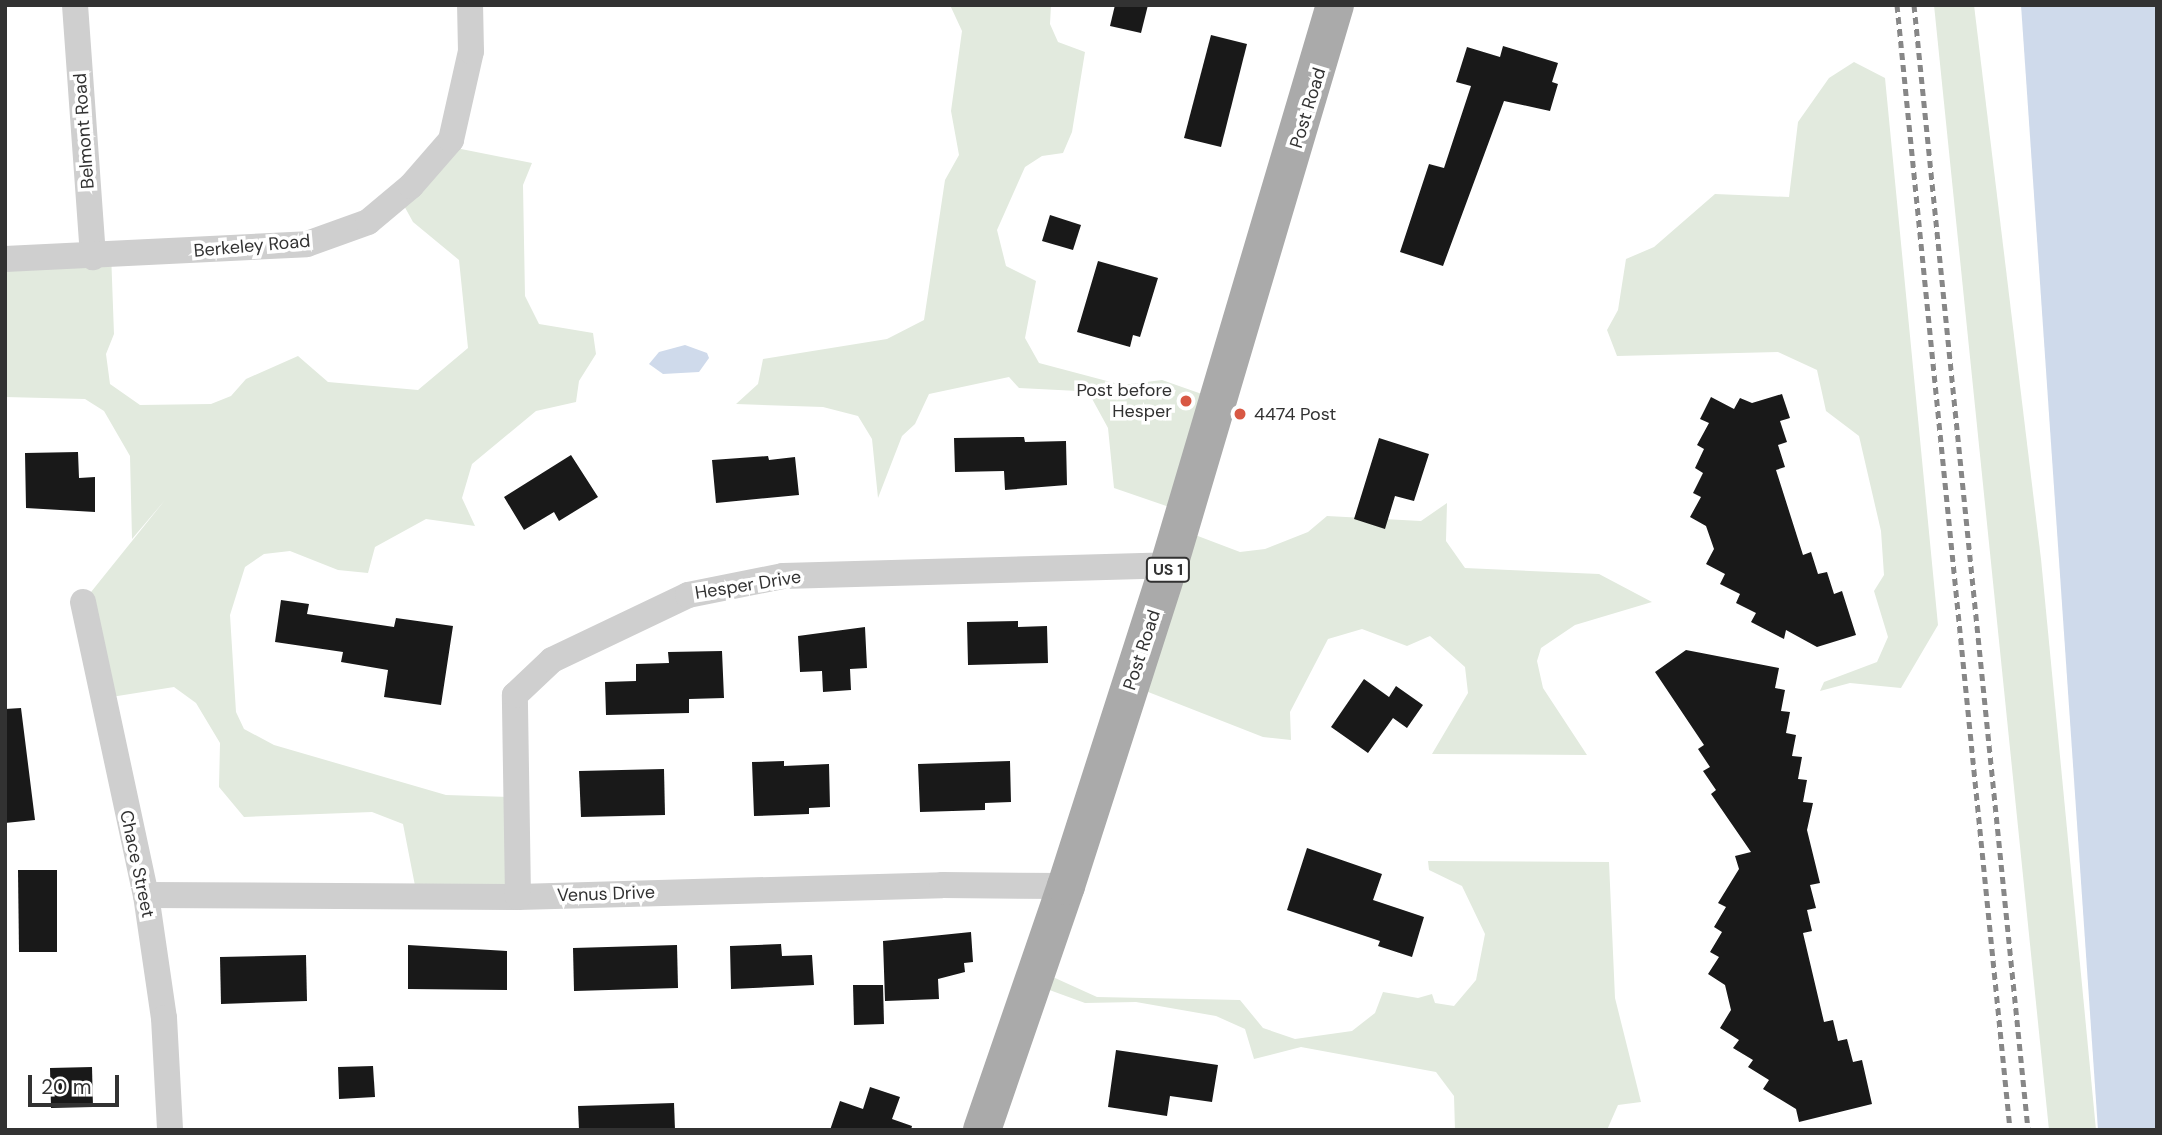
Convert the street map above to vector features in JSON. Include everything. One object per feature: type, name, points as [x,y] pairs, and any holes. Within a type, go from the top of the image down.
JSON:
[{"type":"main road","name":"Post Road","points":[[982,1130],[1066,886],[1169,565],[1335,5]]},
{"type":"street","name":"Belmont Road","points":[[75,5],[93,257]]},
{"type":"street","name":"Berkeley Road","points":[[5,259],[93,257],[307,244],[368,222],[411,186],[452,140],[471,51],[470,5]]},
{"type":"street","name":"Hesper Drive","points":[[518,897],[515,695],[552,660],[688,595],[783,576],[1169,565]]},
{"type":"street","name":"Chace Street","points":[[83,602],[146,895],[164,1018],[170,1130]]},
{"type":"street","name":"Venus Drive","points":[[146,895],[518,897],[1066,886]]},
{"type":"shaded area","points":[[950,5],[1051,5],[1050,24],[1058,42],[1085,52],[1072,132],[1063,153],[1042,156],[1025,167],[997,230],[1006,266],[1036,281],[1025,338],[1039,363],[1122,385],[1162,380],[1216,399],[1178,510],[1114,488],[1108,428],[1090,395],[1078,391],[1019,388],[1009,377],[929,394],[915,424],[902,436],[878,498],[872,439],[858,416],[823,407],[736,404],[758,384],[763,359],[887,339],[924,320],[945,180],[959,155],[951,111],[962,31]]},
{"type":"shaded area","points":[[1934,5],[1974,5],[2041,559],[2096,1130],[2049,1130]]},
{"type":"shaded area","points":[[1854,62],[1885,78],[1938,625],[1901,688],[1850,683],[1820,691],[1824,682],[1877,662],[1888,637],[1874,591],[1884,575],[1881,531],[1859,436],[1826,411],[1817,370],[1778,352],[1617,356],[1607,330],[1618,310],[1626,259],[1654,247],[1715,194],[1789,197],[1798,122],[1829,78]]},
{"type":"shaded area","points":[[446,146],[532,163],[523,185],[525,296],[539,324],[593,333],[596,354],[579,381],[576,402],[536,411],[472,464],[462,498],[475,526],[426,519],[375,547],[368,573],[338,570],[290,551],[264,554],[245,567],[230,615],[236,712],[244,729],[274,745],[446,795],[511,797],[512,894],[417,896],[403,824],[372,812],[244,817],[219,787],[220,743],[196,703],[174,687],[105,698],[83,602],[165,500],[132,539],[130,456],[104,411],[85,399],[5,397],[5,257],[111,252],[114,334],[106,354],[110,384],[140,405],[211,404],[231,396],[246,379],[298,356],[328,382],[418,390],[468,348],[459,260],[413,222],[397,193]]},
{"type":"shaded area","points":[[1447,503],[1446,541],[1465,568],[1599,574],[1652,602],[1575,625],[1541,648],[1537,661],[1543,688],[1587,755],[1432,754],[1468,693],[1465,667],[1430,636],[1407,646],[1362,629],[1328,639],[1290,712],[1291,740],[1263,737],[1138,688],[1182,530],[1240,552],[1265,549],[1308,532],[1327,516],[1421,521]]},
{"type":"shaded area","points":[[1428,861],[1609,862],[1615,998],[1641,1102],[1618,1105],[1607,1130],[1455,1130],[1454,1096],[1436,1072],[1301,1047],[1254,1059],[1245,1029],[1216,1016],[1136,1002],[1085,1003],[1033,984],[1044,973],[1097,997],[1240,1000],[1263,1028],[1295,1039],[1352,1031],[1375,1013],[1383,992],[1418,998],[1432,994],[1435,1003],[1454,1006],[1476,980],[1485,934],[1462,886],[1429,870]]},
{"type":"water","points":[[2021,5],[2157,5],[2157,1130],[2098,1130]]},
{"type":"water","points":[[685,345],[707,353],[709,358],[699,372],[663,374],[649,364],[659,352]]},
{"type":"building","points":[[1115,5],[1148,5],[1141,33],[1110,26]]},
{"type":"building","points":[[1211,35],[1247,44],[1221,147],[1184,138]]},
{"type":"building","points":[[1503,46],[1558,63],[1552,82],[1558,84],[1550,111],[1504,101],[1443,266],[1400,252],[1429,164],[1444,168],[1471,86],[1456,82],[1467,47],[1500,57]]},
{"type":"building","points":[[1050,215],[1081,225],[1073,250],[1042,241]]},
{"type":"building","points":[[1098,261],[1158,278],[1140,337],[1133,335],[1130,347],[1077,332]]},
{"type":"building","points":[[1782,394],[1790,418],[1780,421],[1787,442],[1778,445],[1785,467],[1776,470],[1803,555],[1811,552],[1818,574],[1827,572],[1834,594],[1842,591],[1856,635],[1817,647],[1786,630],[1784,639],[1751,622],[1756,613],[1736,603],[1740,594],[1720,584],[1725,574],[1706,564],[1714,549],[1706,526],[1690,517],[1701,497],[1693,493],[1703,473],[1695,468],[1704,449],[1697,445],[1709,423],[1700,419],[1711,397],[1734,409],[1740,398],[1752,403]]},
{"type":"building","points":[[1024,437],[1025,442],[1066,441],[1067,485],[1005,490],[1004,471],[955,472],[954,438]]},
{"type":"building","points":[[1379,438],[1429,454],[1414,501],[1395,496],[1385,529],[1354,519]]},
{"type":"building","points":[[78,452],[79,478],[95,477],[95,512],[26,508],[25,453]]},
{"type":"building","points":[[571,455],[598,497],[559,521],[554,512],[524,530],[504,497]]},
{"type":"building","points":[[768,456],[769,460],[795,457],[799,495],[716,503],[712,460]]},
{"type":"building","points":[[281,600],[309,604],[307,614],[394,627],[396,618],[453,626],[441,705],[384,697],[388,670],[341,662],[343,652],[275,642]]},
{"type":"building","points":[[1018,621],[1018,627],[1047,626],[1048,663],[968,665],[967,622]]},
{"type":"building","points":[[865,627],[867,668],[850,669],[851,690],[823,692],[822,671],[800,672],[798,636]]},
{"type":"building","points":[[1686,650],[1779,668],[1775,688],[1785,690],[1781,711],[1790,712],[1786,733],[1796,735],[1792,756],[1802,757],[1798,779],[1807,780],[1803,802],[1813,803],[1807,830],[1820,883],[1810,885],[1816,908],[1807,910],[1812,931],[1803,933],[1824,1022],[1833,1020],[1838,1041],[1847,1039],[1853,1062],[1862,1060],[1872,1104],[1799,1122],[1796,1109],[1763,1089],[1769,1080],[1748,1067],[1753,1060],[1733,1048],[1739,1040],[1720,1028],[1731,1010],[1725,985],[1708,974],[1719,957],[1710,952],[1722,932],[1714,927],[1726,907],[1718,903],[1739,869],[1735,856],[1751,852],[1711,794],[1716,790],[1703,771],[1710,767],[1698,749],[1704,745],[1655,672]]},
{"type":"building","points":[[722,651],[724,698],[689,699],[689,713],[606,715],[605,682],[636,681],[636,664],[669,663],[668,652]]},
{"type":"building","points":[[1364,679],[1389,697],[1396,686],[1423,705],[1407,728],[1393,718],[1368,753],[1331,727]]},
{"type":"building","points":[[21,708],[35,820],[5,823],[5,709]]},
{"type":"building","points":[[784,761],[784,766],[829,764],[830,807],[809,808],[809,814],[754,816],[752,762]]},
{"type":"building","points":[[1010,761],[1011,802],[985,803],[985,810],[920,812],[918,764]]},
{"type":"building","points":[[664,769],[665,815],[581,817],[579,771]]},
{"type":"building","points":[[1307,848],[1382,874],[1373,900],[1424,917],[1412,957],[1378,946],[1380,941],[1287,910]]},
{"type":"building","points":[[18,870],[57,870],[57,952],[19,952]]},
{"type":"building","points":[[971,932],[973,962],[964,963],[965,972],[938,979],[939,999],[885,1001],[883,941]]},
{"type":"building","points":[[781,944],[782,956],[812,955],[814,985],[731,989],[730,946]]},
{"type":"building","points":[[408,945],[507,951],[507,990],[408,989]]},
{"type":"building","points":[[677,945],[678,988],[574,991],[573,948]]},
{"type":"building","points":[[306,955],[307,1001],[221,1004],[220,957]]},
{"type":"building","points":[[853,985],[883,985],[884,1024],[854,1025]]},
{"type":"building","points":[[1116,1050],[1218,1065],[1212,1102],[1170,1096],[1167,1116],[1108,1107]]},
{"type":"building","points":[[373,1066],[375,1097],[339,1099],[338,1067]]},
{"type":"building","points":[[92,1067],[93,1107],[51,1108],[50,1068]]},
{"type":"building","points":[[870,1087],[900,1097],[892,1119],[912,1126],[911,1130],[830,1130],[840,1101],[863,1109]]},
{"type":"building","points":[[674,1103],[675,1130],[579,1130],[578,1106]]},
{"type":"railway","points":[[1897,5],[2010,1130]]},
{"type":"railway","points":[[1914,5],[2028,1130]]},
{"type":"place","name":"Post before Hesper","points":[[1186,401]]},
{"type":"place","name":"4474 Post","points":[[1240,414]]}]
